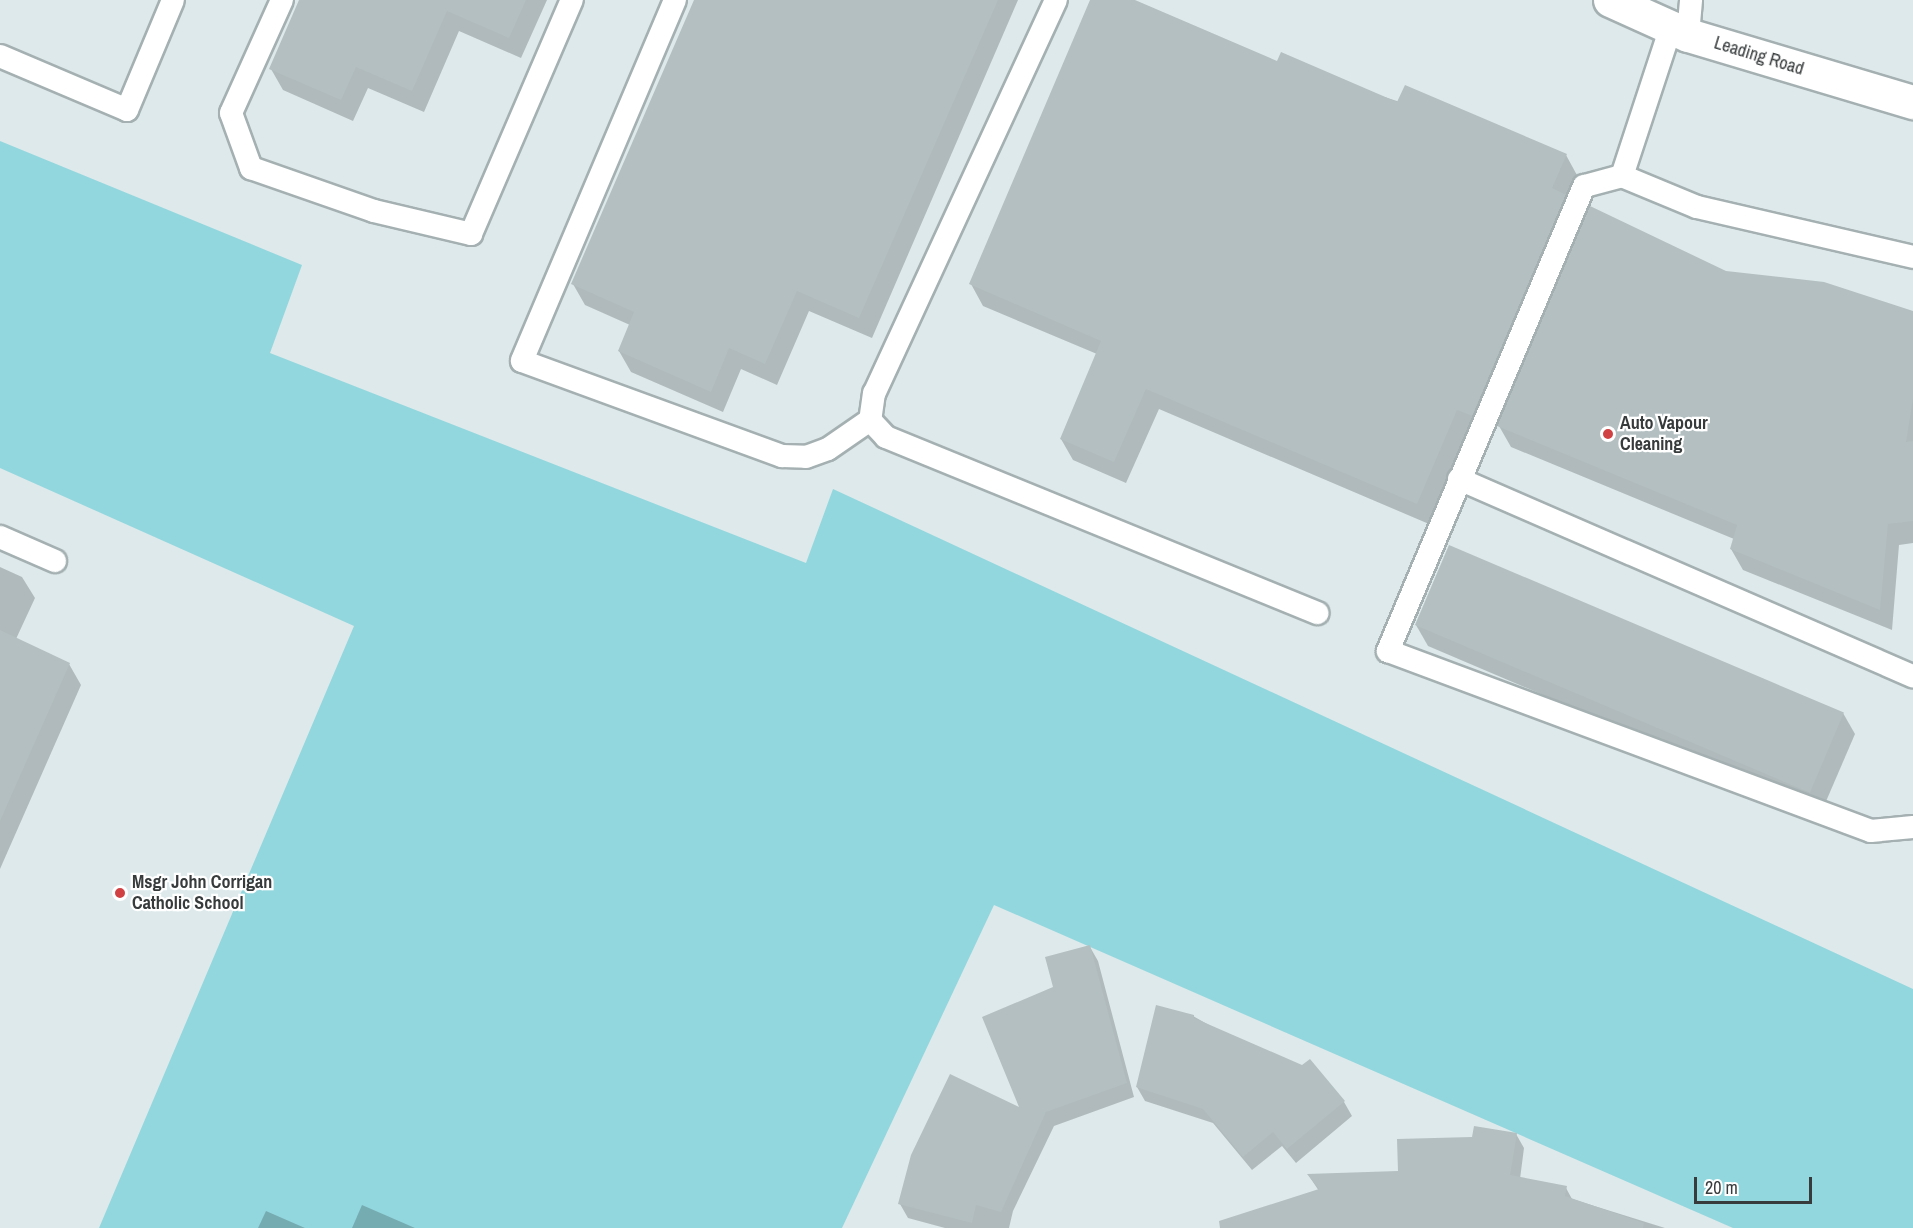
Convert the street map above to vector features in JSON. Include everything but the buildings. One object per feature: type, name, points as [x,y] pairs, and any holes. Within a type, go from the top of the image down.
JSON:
[{"type":"street","name":"Leading Road","points":[[1610,0],[1680,31],[1913,102]]},
{"type":"lane","points":[[0,56],[127,110],[173,0]]},
{"type":"lane","points":[[282,0],[231,113],[251,168],[374,211],[471,234],[572,0]]},
{"type":"lane","points":[[675,0],[522,361],[782,456],[806,458],[828,449],[870,420],[874,393],[1056,0]]},
{"type":"lane","points":[[1622,176],[1691,0]]},
{"type":"lane","points":[[1913,257],[1697,207],[1622,176],[1584,186],[1388,651],[1871,831],[1913,827]]},
{"type":"lane","points":[[870,420],[886,437],[1318,613]]},
{"type":"lane","points":[[1459,479],[1913,676]]},
{"type":"lane","points":[[0,537],[55,561]]},
{"type":"shaded area","points":[[0,141],[302,265],[270,353],[806,563],[833,489],[1913,989],[1913,1228],[1733,1228],[994,905],[842,1228],[99,1228],[354,626],[0,468]]},
{"type":"place","name":"Auto Vapour Cleaning","points":[[1608,434]]},
{"type":"place","name":"Msgr John Corrigan Catholic School","points":[[120,893]]}]
